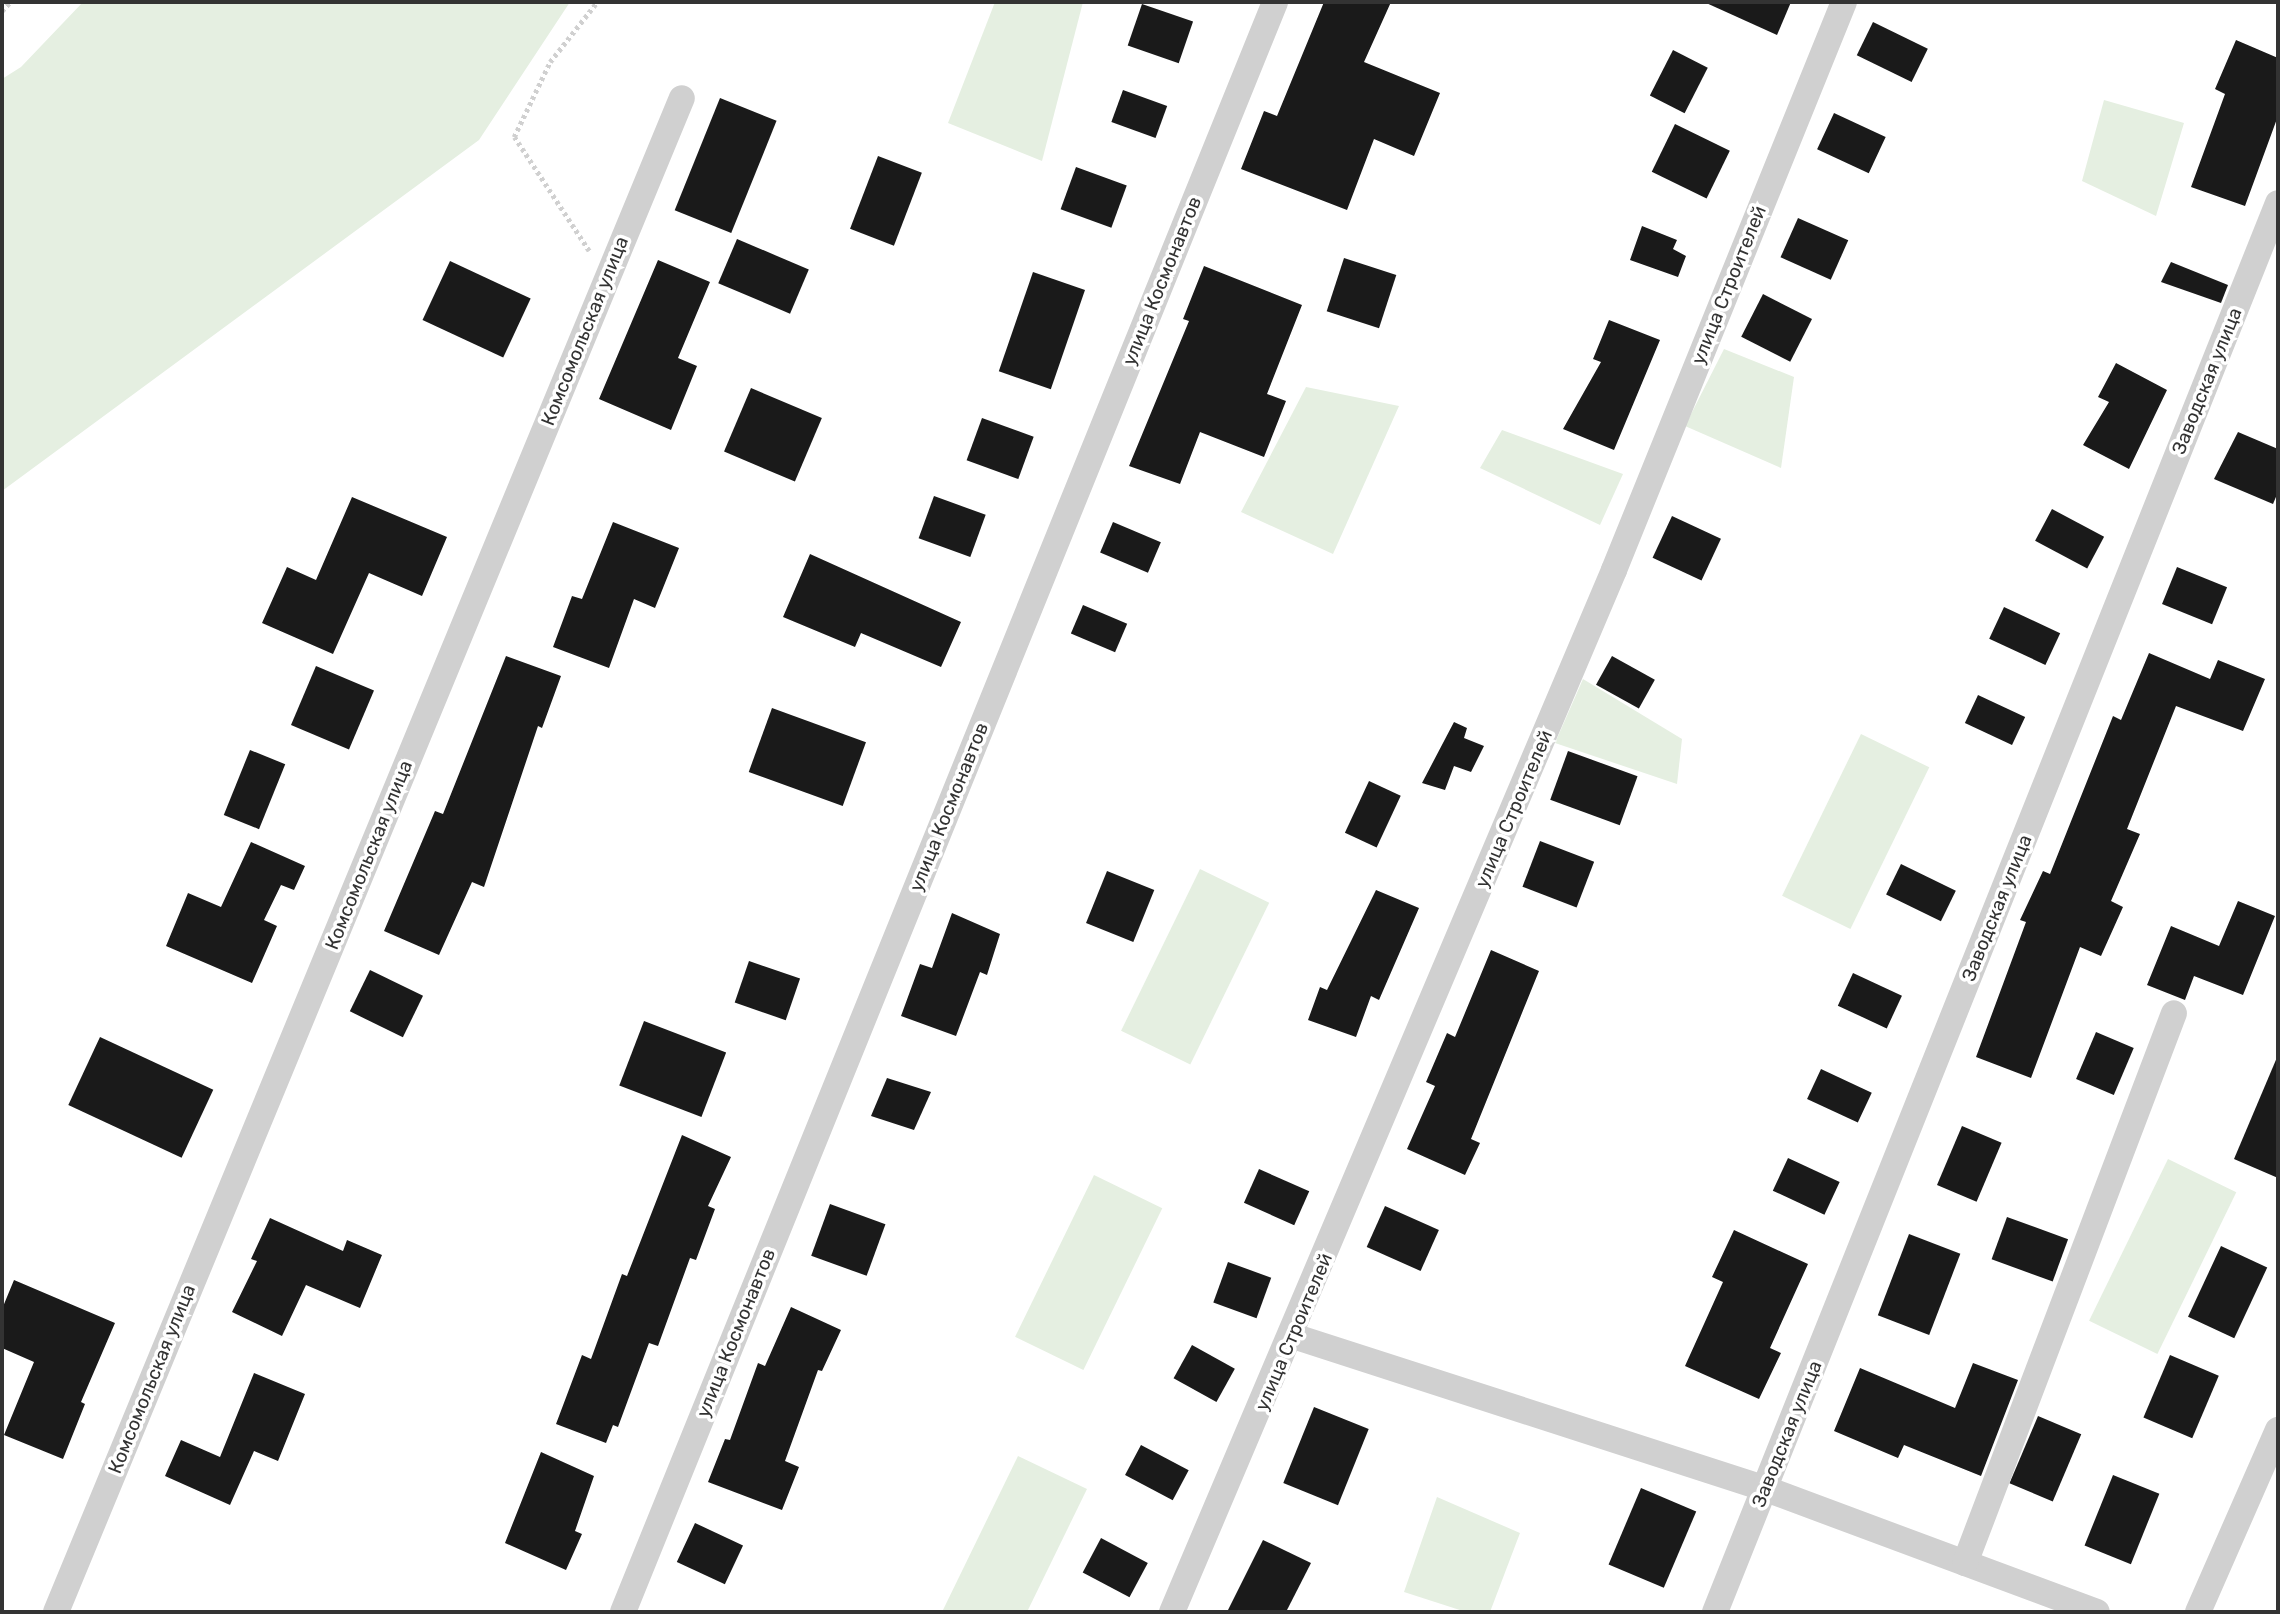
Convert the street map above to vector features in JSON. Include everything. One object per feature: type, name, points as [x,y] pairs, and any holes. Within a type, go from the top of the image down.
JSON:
[{"type":"street","name":"улица Космонавтов","points":[[623,1612],[1275,2]]},
{"type":"street","name":"улица Строителей","points":[[1172,1612],[1293,1336],[1614,570],[1844,2]]},
{"type":"street","name":"Комсомольская улица","points":[[56,1612],[682,98]]},
{"type":"street","name":"Заводская улица","points":[[1715,1612],[2278,203]]},
{"type":"street","points":[[1965,1563],[2174,1013]]},
{"type":"street","points":[[1293,1336],[1766,1489],[2097,1612]]},
{"type":"street","points":[[2198,1612],[2278,1430]]},
{"type":"path","points":[[2,11],[10,2]]},
{"type":"path","points":[[597,2],[550,62],[514,136],[607,278]]},
{"type":"green space","points":[[83,2],[570,2],[479,140],[2,491],[2,79],[21,67]]},
{"type":"green space","points":[[995,2],[1083,2],[1042,161],[948,123]]},
{"type":"green space","points":[[2104,100],[2184,123],[2156,216],[2082,181]]},
{"type":"green space","points":[[1724,349],[1794,377],[1781,468],[1685,426]]},
{"type":"green space","points":[[1306,387],[1399,406],[1333,554],[1241,512]]},
{"type":"green space","points":[[1502,430],[1623,474],[1600,525],[1480,468]]},
{"type":"green space","points":[[1583,679],[1682,739],[1677,784],[1555,743]]},
{"type":"green space","points":[[1861,734],[1929,767],[1850,929],[1782,896]]},
{"type":"green space","points":[[1200,869],[1269,903],[1190,1065],[1121,1031]]},
{"type":"green space","points":[[2168,1159],[2236,1192],[2157,1354],[2089,1321]]},
{"type":"green space","points":[[1094,1175],[1162,1208],[1083,1370],[1015,1337]]},
{"type":"green space","points":[[1018,1456],[1087,1489],[1027,1612],[942,1612]]},
{"type":"green space","points":[[1437,1497],[1520,1533],[1490,1612],[1466,1612],[1404,1592]]},
{"type":"building","points":[[1324,2],[1391,2],[1364,62],[1440,93],[1414,156],[1374,139],[1347,210],[1241,169],[1264,111],[1277,116]]},
{"type":"building","points":[[1704,2],[1791,2],[1777,35]]},
{"type":"building","points":[[1142,4],[1193,22],[1179,63],[1128,46]]},
{"type":"building","points":[[1873,22],[1928,49],[1912,82],[1857,55]]},
{"type":"building","points":[[2236,40],[2278,58],[2278,116],[2245,206],[2191,187],[2225,94],[2215,89]]},
{"type":"building","points":[[1673,50],[1708,68],[1685,113],[1650,95]]},
{"type":"building","points":[[1123,90],[1167,106],[1156,138],[1111,122]]},
{"type":"building","points":[[720,98],[777,121],[731,233],[675,210]]},
{"type":"building","points":[[1834,113],[1886,137],[1869,173],[1817,149]]},
{"type":"building","points":[[1675,124],[1730,151],[1707,198],[1652,172]]},
{"type":"building","points":[[878,156],[922,173],[894,246],[850,229]]},
{"type":"building","points":[[1076,167],[1127,185],[1111,228],[1061,209]]},
{"type":"building","points":[[1798,218],[1848,240],[1831,280],[1781,257]]},
{"type":"building","points":[[1642,226],[1677,240],[1673,249],[1686,256],[1678,277],[1630,260]]},
{"type":"building","points":[[737,239],[809,269],[790,314],[718,283]]},
{"type":"building","points":[[1344,258],[1396,275],[1379,328],[1327,311]]},
{"type":"building","points":[[658,260],[710,282],[678,358],[697,366],[671,430],[599,399]]},
{"type":"building","points":[[450,261],[531,299],[503,358],[423,320]]},
{"type":"building","points":[[2171,262],[2228,285],[2221,303],[2161,282]]},
{"type":"building","points":[[1204,266],[1302,305],[1267,394],[1286,401],[1264,457],[1200,432],[1180,484],[1129,466],[1189,321],[1183,319]]},
{"type":"building","points":[[1033,272],[1085,290],[1051,389],[999,371]]},
{"type":"building","points":[[1763,294],[1812,319],[1790,362],[1741,337]]},
{"type":"building","points":[[1609,320],[1660,340],[1614,450],[1563,429],[1601,362],[1593,359]]},
{"type":"building","points":[[2116,363],[2167,390],[2129,469],[2083,445],[2109,402],[2098,397]]},
{"type":"building","points":[[751,388],[822,418],[795,482],[724,452]]},
{"type":"building","points":[[982,418],[1034,437],[1018,479],[967,460]]},
{"type":"building","points":[[2238,432],[2278,449],[2278,492],[2273,504],[2214,479]]},
{"type":"building","points":[[934,496],[986,515],[970,557],[919,538]]},
{"type":"building","points":[[352,497],[447,537],[422,596],[369,573],[333,654],[262,623],[287,567],[316,580]]},
{"type":"building","points":[[2052,509],[2104,537],[2087,568],[2035,541]]},
{"type":"building","points":[[1672,516],[1721,539],[1702,581],[1653,558]]},
{"type":"building","points":[[613,522],[679,548],[655,608],[634,599],[609,668],[553,647],[572,596],[582,599]]},
{"type":"building","points":[[1113,522],[1161,542],[1148,573],[1100,552]]},
{"type":"building","points":[[810,554],[961,622],[941,667],[861,633],[855,647],[783,617]]},
{"type":"building","points":[[2177,567],[2227,587],[2212,624],[2162,604]]},
{"type":"building","points":[[1083,605],[1127,624],[1115,652],[1071,634]]},
{"type":"building","points":[[2004,607],[2060,633],[2045,665],[1989,639]]},
{"type":"building","points":[[2149,653],[2210,679],[2218,660],[2265,679],[2243,731],[2176,706],[2127,829],[2140,834],[2111,901],[2123,907],[2101,956],[2080,947],[2031,1078],[1976,1057],[2026,922],[2020,920],[2043,871],[2050,874],[2113,716],[2121,720]]},
{"type":"building","points":[[506,656],[561,676],[542,728],[538,726],[484,887],[472,882],[439,955],[384,931],[435,811],[443,814]]},
{"type":"building","points":[[1612,656],[1655,680],[1639,709],[1596,685]]},
{"type":"building","points":[[316,666],[374,691],[349,750],[291,725]]},
{"type":"building","points":[[1978,695],[2025,717],[2012,745],[1965,723]]},
{"type":"building","points":[[772,708],[866,742],[843,806],[749,772]]},
{"type":"building","points":[[1454,722],[1467,728],[1464,738],[1484,746],[1471,772],[1454,766],[1445,790],[1422,783]]},
{"type":"building","points":[[250,750],[285,764],[259,829],[224,815]]},
{"type":"building","points":[[1568,751],[1638,776],[1620,825],[1550,800]]},
{"type":"building","points":[[1369,781],[1401,796],[1377,847],[1345,833]]},
{"type":"building","points":[[1540,841],[1594,862],[1577,908],[1522,887]]},
{"type":"building","points":[[251,842],[305,866],[294,890],[281,885],[264,920],[277,926],[252,983],[166,946],[188,893],[221,907]]},
{"type":"building","points":[[1901,864],[1956,891],[1941,921],[1886,895]]},
{"type":"building","points":[[1107,871],[1154,890],[1133,942],[1086,923]]},
{"type":"building","points":[[1376,890],[1419,908],[1379,1000],[1371,996],[1356,1037],[1308,1020],[1320,987],[1327,990]]},
{"type":"building","points":[[2238,901],[2275,916],[2243,995],[2194,976],[2185,1000],[2147,985],[2171,926],[2219,946]]},
{"type":"building","points":[[952,913],[1000,934],[987,975],[980,972],[956,1036],[901,1016],[920,964],[932,968]]},
{"type":"building","points":[[1491,950],[1539,971],[1471,1139],[1480,1143],[1465,1175],[1407,1149],[1435,1086],[1426,1082],[1447,1033],[1455,1037]]},
{"type":"building","points":[[749,961],[800,979],[786,1020],[735,1003]]},
{"type":"building","points":[[370,970],[423,996],[403,1037],[350,1011]]},
{"type":"building","points":[[1853,973],[1902,996],[1887,1028],[1838,1006]]},
{"type":"building","points":[[644,1021],[726,1053],[701,1117],[619,1085]]},
{"type":"building","points":[[2096,1032],[2134,1048],[2114,1095],[2076,1079]]},
{"type":"building","points":[[100,1037],[213,1090],[182,1158],[68,1105]]},
{"type":"building","points":[[2278,1055],[2278,1178],[2234,1159]]},
{"type":"building","points":[[1821,1069],[1872,1093],[1858,1123],[1807,1099]]},
{"type":"building","points":[[887,1078],[931,1092],[914,1130],[871,1116]]},
{"type":"building","points":[[1962,1126],[2002,1143],[1977,1202],[1937,1185]]},
{"type":"building","points":[[682,1135],[731,1157],[708,1206],[715,1209],[696,1260],[690,1258],[658,1346],[649,1343],[618,1427],[613,1425],[606,1443],[556,1424],[582,1355],[591,1359],[622,1274],[627,1276]]},
{"type":"building","points":[[1788,1158],[1840,1182],[1824,1215],[1773,1191]]},
{"type":"building","points":[[1259,1169],[1309,1191],[1294,1225],[1244,1203]]},
{"type":"building","points":[[830,1204],[885,1224],[867,1276],[811,1256]]},
{"type":"building","points":[[1385,1206],[1439,1230],[1421,1271],[1367,1247]]},
{"type":"building","points":[[2007,1217],[2068,1239],[2053,1282],[1992,1259]]},
{"type":"building","points":[[270,1218],[343,1251],[347,1240],[382,1255],[360,1308],[306,1285],[282,1336],[232,1312],[257,1261],[251,1259]]},
{"type":"building","points":[[1734,1230],[1808,1264],[1770,1348],[1781,1353],[1759,1399],[1685,1366],[1723,1282],[1712,1277]]},
{"type":"building","points":[[1909,1234],[1960,1254],[1929,1335],[1878,1315]]},
{"type":"building","points":[[2221,1246],[2267,1268],[2234,1338],[2188,1317]]},
{"type":"building","points":[[1228,1262],[1271,1278],[1257,1318],[1213,1302]]},
{"type":"building","points":[[14,1280],[115,1323],[81,1402],[85,1404],[63,1459],[4,1435],[34,1362],[2,1348],[2,1309]]},
{"type":"building","points":[[791,1307],[841,1330],[822,1371],[818,1370],[785,1461],[799,1467],[782,1510],[708,1482],[725,1439],[730,1440],[758,1363],[765,1366]]},
{"type":"building","points":[[1192,1345],[1235,1369],[1216,1402],[1174,1378]]},
{"type":"building","points":[[2170,1355],[2219,1376],[2192,1438],[2143,1418]]},
{"type":"building","points":[[1973,1363],[2018,1380],[1981,1476],[1904,1445],[1898,1458],[1834,1431],[1860,1368],[1955,1408]]},
{"type":"building","points":[[254,1373],[305,1394],[278,1461],[254,1451],[230,1505],[165,1476],[181,1440],[220,1457]]},
{"type":"building","points":[[1314,1407],[1369,1429],[1338,1505],[1283,1483]]},
{"type":"building","points":[[2038,1416],[2081,1434],[2053,1502],[2009,1483]]},
{"type":"building","points":[[1141,1445],[1189,1470],[1173,1500],[1125,1475]]},
{"type":"building","points":[[541,1452],[594,1476],[575,1531],[582,1534],[566,1570],[505,1543]]},
{"type":"building","points":[[2113,1475],[2159,1494],[2131,1564],[2085,1545]]},
{"type":"building","points":[[1641,1488],[1696,1511],[1664,1588],[1609,1564]]},
{"type":"building","points":[[695,1523],[743,1545],[725,1584],[677,1562]]},
{"type":"building","points":[[1101,1538],[1148,1563],[1129,1597],[1083,1572]]},
{"type":"building","points":[[1263,1540],[1311,1563],[1286,1612],[1227,1612]]}]
